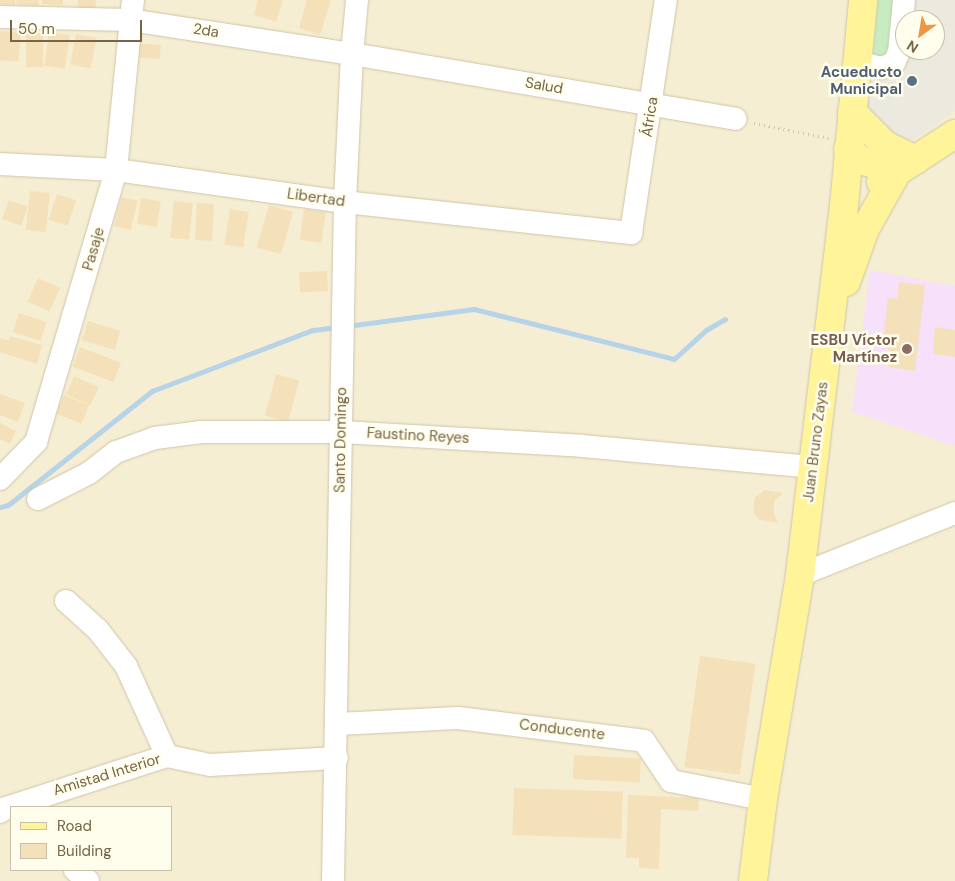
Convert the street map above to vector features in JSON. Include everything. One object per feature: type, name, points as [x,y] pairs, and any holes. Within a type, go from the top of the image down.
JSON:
[{"type":"main road","name":"Juan Bruno Zayas","points":[[753,881],[764,799],[800,575],[814,467],[828,331],[844,206],[863,0]]},
{"type":"main road","points":[[852,112],[907,166]]},
{"type":"main road","points":[[844,206],[955,134]]},
{"type":"main road","points":[[849,146],[860,160],[878,165],[907,166]]},
{"type":"main road","points":[[828,331],[865,229],[907,166]]},
{"type":"street","name":"Santo Domingo","points":[[333,881],[337,758],[342,327],[352,54],[357,0]]},
{"type":"street","name":"África","points":[[631,233],[652,105],[666,0]]},
{"type":"street","points":[[857,62],[881,68],[894,63],[899,52],[904,0]]},
{"type":"street","name":"2da","points":[[0,18],[132,10],[352,54]]},
{"type":"street","name":"Pasaje","points":[[0,479],[36,442],[116,170],[132,10]]},
{"type":"street","name":"Salud","points":[[352,54],[736,119]]},
{"type":"street","name":"Libertad","points":[[0,164],[116,170],[346,202],[631,233]]},
{"type":"street","name":"Faustino Reyes","points":[[38,500],[89,473],[116,452],[154,438],[202,432],[342,432],[582,446],[814,467]]},
{"type":"street","points":[[800,575],[955,513]]},
{"type":"street","points":[[66,600],[98,630],[126,666],[167,756]]},
{"type":"street","name":"Conducente","points":[[337,724],[458,718],[644,741],[671,781],[764,799]]},
{"type":"street","name":"Amistad Interior","points":[[13,806],[167,756],[210,765],[337,758]]},
{"type":"street","points":[[77,871],[88,881]]},
{"type":"path","points":[[736,119],[849,146]]},
{"type":"shaded area","points":[[0,0],[955,0],[955,881],[0,881]]},
{"type":"shaded area","name":"Acueducto Municipal","points":[[878,0],[955,0],[955,111],[913,140],[898,142],[867,109]]},
{"type":"shaded area","name":"ESBU Víctor Martínez","points":[[870,270],[955,286],[955,446],[852,412]]},
{"type":"green space","points":[[878,0],[895,0],[888,59],[876,58],[873,53]]},
{"type":"building","points":[[0,0],[15,0],[15,5],[0,4]]},
{"type":"building","points":[[17,0],[39,0],[38,6],[16,4]]},
{"type":"building","points":[[42,0],[63,0],[63,5],[42,4]]},
{"type":"building","points":[[78,0],[96,0],[95,11],[78,10]]},
{"type":"building","points":[[258,0],[283,0],[276,22],[254,15]]},
{"type":"building","points":[[307,0],[331,0],[320,35],[299,28]]},
{"type":"building","points":[[0,31],[21,33],[18,62],[0,60]]},
{"type":"building","points":[[49,32],[70,35],[65,69],[44,66]]},
{"type":"building","points":[[26,33],[43,33],[43,67],[26,67]]},
{"type":"building","points":[[76,34],[97,38],[91,68],[70,64]]},
{"type":"building","points":[[137,43],[161,45],[160,59],[136,57]]},
{"type":"building","points":[[30,191],[50,193],[46,232],[26,230]]},
{"type":"building","points":[[57,194],[76,200],[68,226],[49,220]]},
{"type":"building","points":[[121,197],[138,201],[131,230],[114,226]]},
{"type":"building","points":[[141,198],[161,201],[157,227],[137,224]]},
{"type":"building","points":[[9,200],[28,207],[21,226],[2,219]]},
{"type":"building","points":[[174,201],[193,203],[189,240],[170,238]]},
{"type":"building","points":[[197,203],[214,204],[212,241],[195,240]]},
{"type":"building","points":[[269,205],[293,212],[281,254],[257,247]]},
{"type":"building","points":[[230,209],[249,212],[243,248],[224,245]]},
{"type":"building","points":[[304,209],[326,212],[321,243],[300,240]]},
{"type":"building","points":[[327,271],[328,291],[300,292],[299,272]]},
{"type":"building","points":[[38,278],[60,288],[49,312],[27,302]]},
{"type":"building","points":[[899,282],[925,285],[915,371],[888,367],[890,349],[882,348],[888,298],[897,299]]},
{"type":"building","points":[[19,313],[47,322],[40,341],[13,332]]},
{"type":"building","points":[[88,321],[121,331],[115,350],[82,340]]},
{"type":"building","points":[[935,327],[955,330],[955,357],[933,354]]},
{"type":"building","points":[[10,336],[42,345],[37,364],[0,352],[0,338],[9,341]]},
{"type":"building","points":[[80,347],[121,363],[114,382],[72,367]]},
{"type":"building","points":[[276,374],[299,380],[288,422],[265,416]]},
{"type":"building","points":[[74,376],[99,387],[91,405],[66,394]]},
{"type":"building","points":[[0,394],[25,403],[18,422],[0,415]]},
{"type":"building","points":[[64,395],[89,405],[82,424],[57,414]]},
{"type":"building","points":[[0,423],[16,431],[10,444],[0,439]]},
{"type":"building","points":[[765,490],[783,493],[774,501],[774,514],[778,523],[758,519],[753,511],[755,497]]},
{"type":"building","points":[[700,656],[755,664],[740,775],[684,767]]},
{"type":"building","points":[[574,755],[641,759],[640,782],[573,779]]},
{"type":"building","points":[[514,788],[623,792],[621,839],[512,835]]},
{"type":"building","points":[[628,795],[699,798],[698,811],[661,809],[659,869],[639,868],[639,858],[626,858]]},
{"type":"waterway","points":[[347,326],[474,309],[674,359],[706,330],[725,319]]},
{"type":"waterway","points":[[0,507],[8,505],[152,391],[313,330],[336,327]]},
{"type":"place","name":"Acueducto Municipal","points":[[912,81]]},
{"type":"place","name":"ESBU Víctor Martínez","points":[[907,349]]}]
